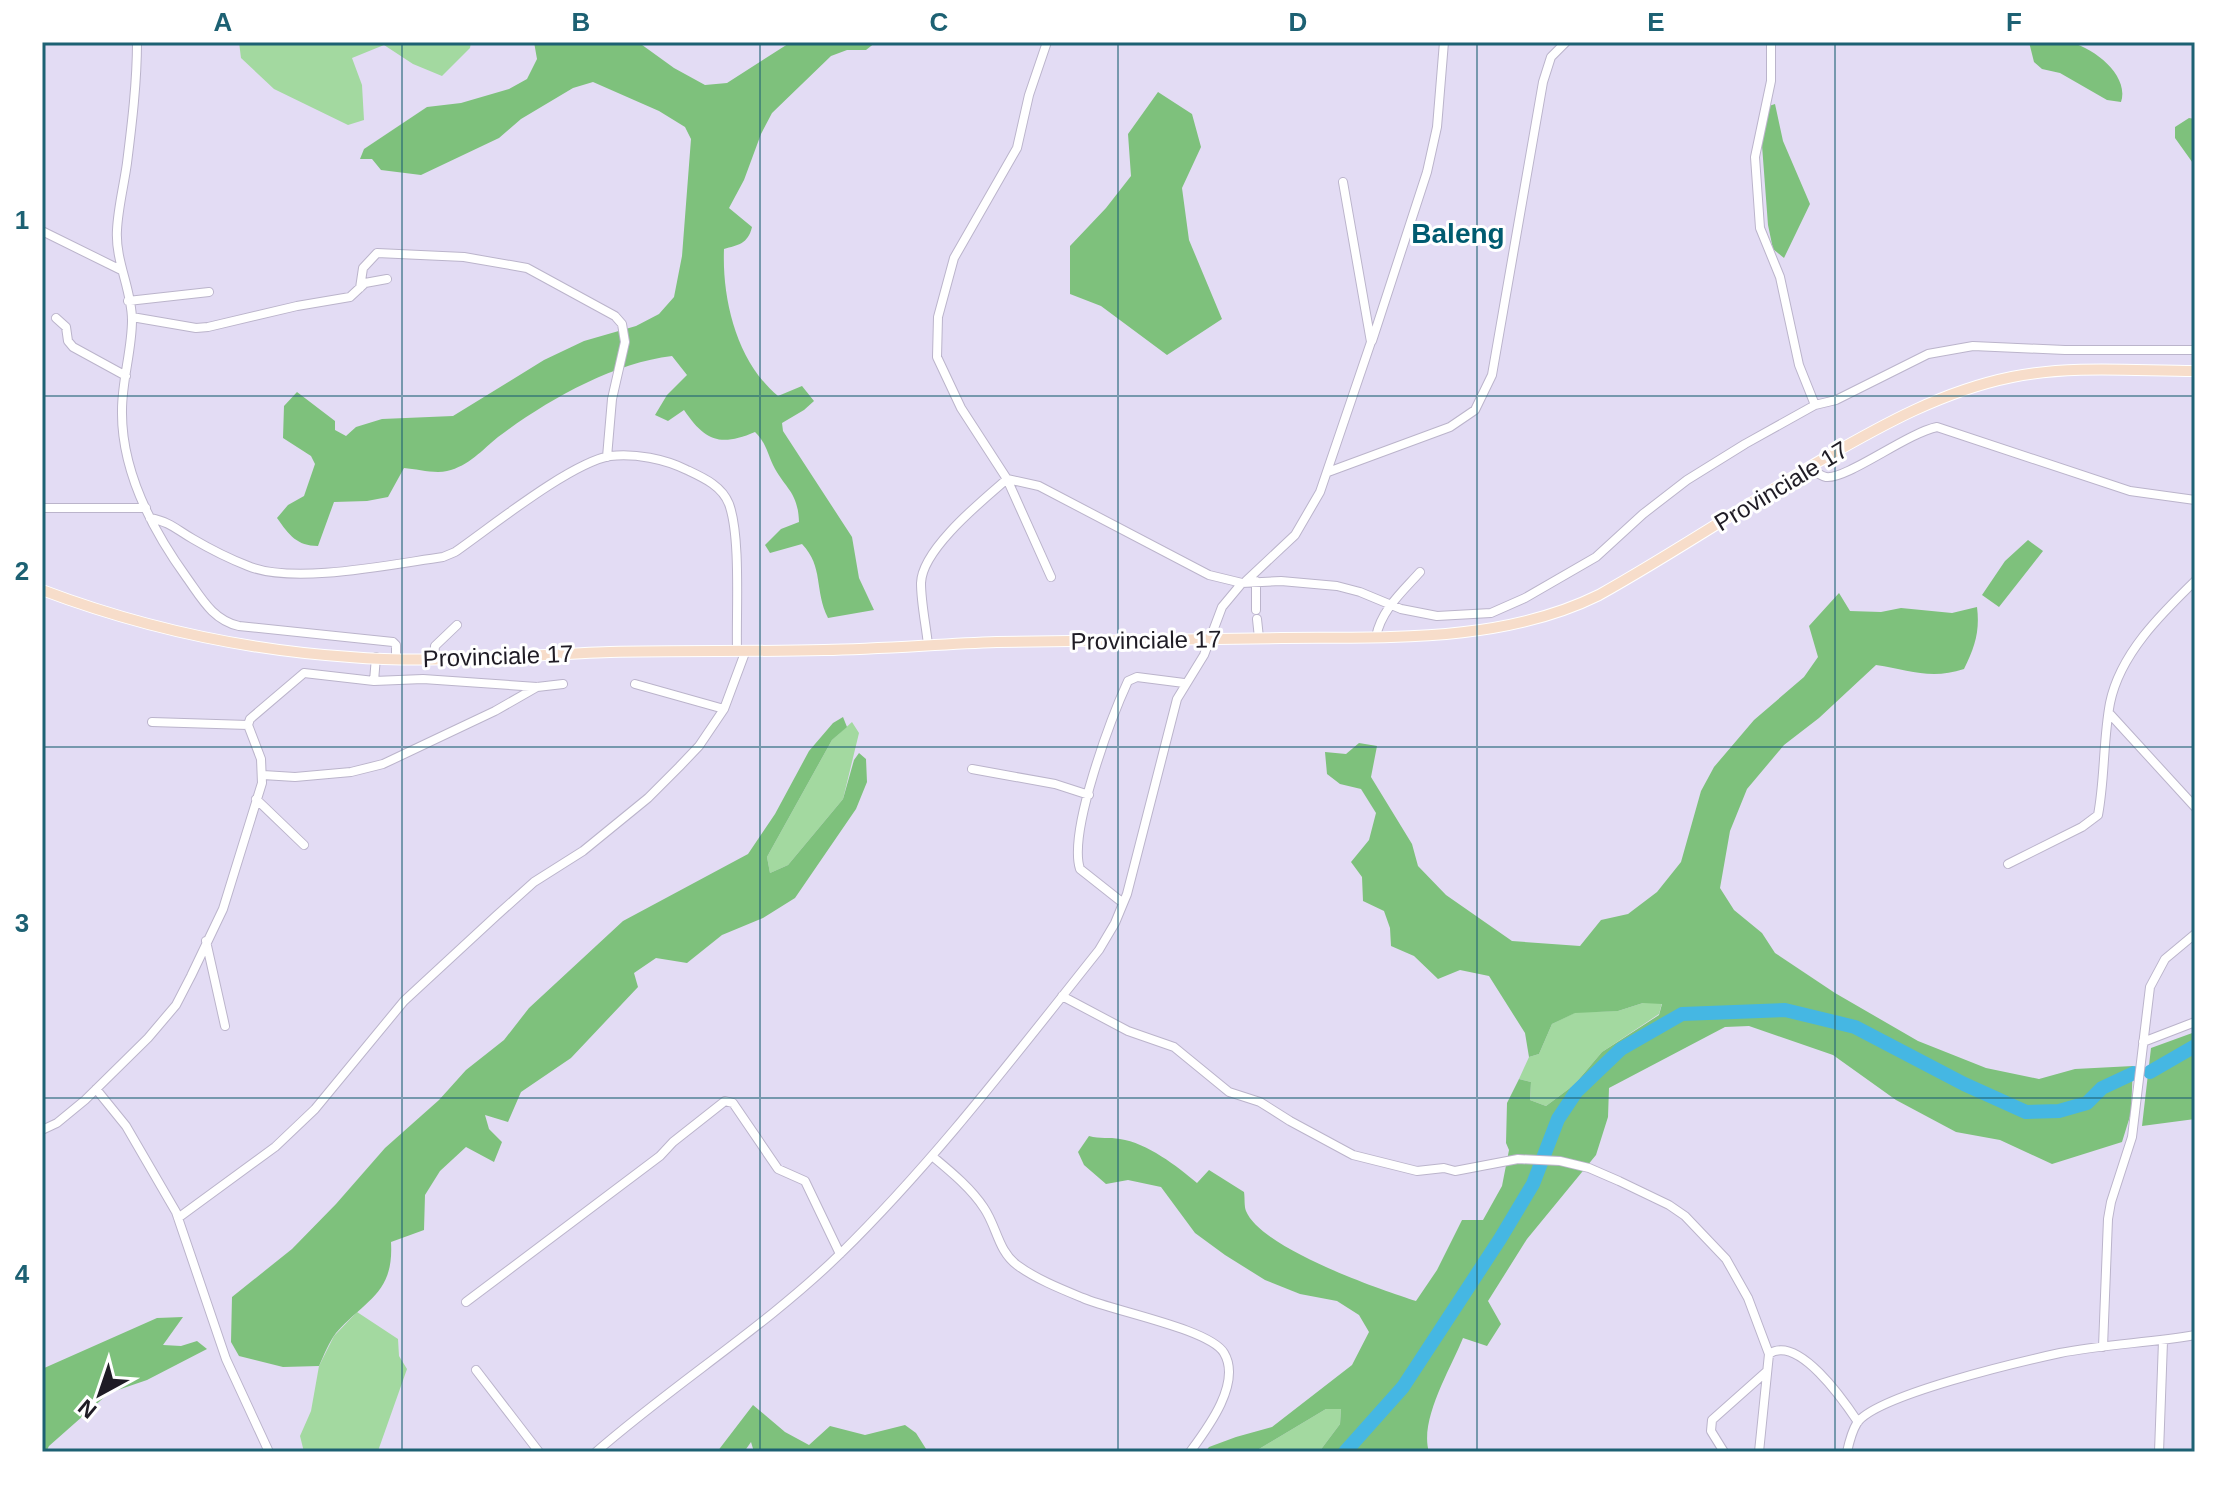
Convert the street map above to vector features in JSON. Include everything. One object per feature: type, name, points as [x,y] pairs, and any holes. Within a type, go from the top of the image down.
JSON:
[{"type":"main road","name":"Provinciale 17","points":[[42,590],[145,624],[196,636],[351,658],[1376,637],[1517,625],[1569,610],[1629,578],[1810,467],[1906,413],[1947,395],[2000,380],[2058,371],[2195,371]]},
{"type":"street","points":[[137,42],[127,163],[117,231],[121,270],[132,317],[122,426],[132,468],[150,518],[179,567],[219,619],[239,626],[393,642],[396,658]]},
{"type":"street","points":[[1047,42],[1029,95],[1017,148],[954,258],[938,317],[937,357],[961,408],[1007,479],[1051,577]]},
{"type":"street","points":[[596,1452],[792,1298],[840,1254],[932,1156],[1099,950],[1123,903],[1169,724],[1184,683],[1197,668],[1222,607],[1295,535],[1328,472],[1427,172],[1437,127],[1444,42]]},
{"type":"street","points":[[1328,472],[1450,427],[1467,418],[1482,399],[1492,375],[1500,335],[1547,65],[1566,42]]},
{"type":"street","points":[[1771,42],[1771,81],[1755,157],[1760,228],[1780,277],[1799,365],[1815,405]]},
{"type":"street","points":[[1343,182],[1371,342]]},
{"type":"street","points":[[42,231],[121,270]]},
{"type":"street","points":[[360,288],[363,268],[377,253],[464,257],[527,268],[615,316],[622,324],[625,342],[612,399],[607,457]]},
{"type":"street","points":[[132,317],[196,328],[208,327],[350,297],[365,283],[387,279]]},
{"type":"street","points":[[128,301],[209,292]]},
{"type":"street","points":[[56,318],[66,327],[68,341],[73,347],[126,376]]},
{"type":"street","points":[[1007,479],[1039,486],[1209,575],[1248,582],[1292,581],[1337,586],[1360,592],[1390,606],[1437,616],[1477,615],[1504,609],[1596,557],[1643,514],[1687,480],[1815,405],[1836,400],[1928,354],[1973,346],[2050,350],[2195,350]]},
{"type":"street","points":[[1810,467],[1821,476],[1833,477],[1921,430],[1937,427],[2130,491],[2195,500]]},
{"type":"street","points":[[150,518],[170,523],[251,568],[273,574],[300,575],[426,559],[455,552],[586,464],[607,457],[627,455],[679,466],[719,488],[727,500],[732,515],[742,650],[724,709],[699,746],[648,798],[583,851],[534,882],[404,1001],[315,1109],[275,1147],[178,1218]]},
{"type":"street","points":[[928,645],[921,583],[923,572],[947,535],[1007,479]]},
{"type":"street","points":[[42,508],[146,508]]},
{"type":"street","points":[[1376,637],[1378,626],[1390,606],[1420,572]]},
{"type":"street","points":[[2008,864],[2082,827],[2098,815],[2109,712],[2116,683],[2130,655],[2162,614],[2195,581]]},
{"type":"street","points":[[1248,582],[1257,614],[1259,638]]},
{"type":"street","points":[[434,658],[435,646],[457,625]]},
{"type":"street","points":[[300,633],[302,652]]},
{"type":"street","points":[[374,681],[376,657]]},
{"type":"street","points":[[248,725],[255,713],[304,673],[374,681],[423,679],[537,687],[563,684]]},
{"type":"street","points":[[1123,903],[1086,876],[1078,862],[1078,834],[1106,737],[1128,681],[1137,677],[1184,683]]},
{"type":"street","points":[[635,684],[724,709]]},
{"type":"street","points":[[263,775],[295,777],[351,772],[383,764],[495,711],[537,687]]},
{"type":"street","points":[[2109,712],[2195,807]]},
{"type":"street","points":[[152,722],[248,725]]},
{"type":"street","points":[[42,1130],[68,1115],[96,1089],[148,1038],[176,1005],[223,909],[263,775],[261,759],[248,725]]},
{"type":"street","points":[[972,769],[1055,784],[1089,795]]},
{"type":"street","points":[[256,799],[304,845]]},
{"type":"street","points":[[2103,1347],[2108,1219],[2132,1137],[2145,1016],[2154,978],[2165,959],[2195,934]]},
{"type":"street","points":[[206,941],[225,1026]]},
{"type":"street","points":[[1062,996],[1128,1031],[1174,1047],[1229,1092],[1260,1102],[1353,1155],[1424,1171],[1444,1168],[1455,1171],[1518,1159],[1560,1161],[1589,1168],[1650,1195],[1685,1216],[1726,1259],[1748,1298],[1769,1354],[1759,1452]]},
{"type":"street","points":[[2143,1042],[2195,1022]]},
{"type":"street","points":[[96,1089],[126,1126],[178,1218],[226,1359],[269,1452]]},
{"type":"street","points":[[466,1302],[660,1156],[725,1101],[733,1103],[778,1169],[805,1181],[840,1254]]},
{"type":"street","points":[[932,1156],[976,1196],[989,1216],[1003,1251],[1020,1267],[1084,1299],[1204,1337],[1223,1350],[1229,1373],[1225,1393],[1217,1413],[1190,1452]]},
{"type":"street","points":[[1847,1452],[1858,1422],[1874,1410],[1904,1397],[2047,1356],[2195,1335]]},
{"type":"street","points":[[2159,1452],[2163,1341]]},
{"type":"street","points":[[1769,1354],[1783,1349],[1818,1370],[1858,1422]]},
{"type":"street","points":[[476,1370],[539,1452]]},
{"type":"street","points":[[1724,1452],[1711,1431],[1712,1420],[1766,1372]]},
{"type":"green space","points":[[239,42],[471,42],[470,48],[442,76],[413,64],[384,45],[352,58],[362,85],[364,120],[348,125],[274,89],[241,58]]},
{"type":"green space","points":[[534,42],[638,42],[674,68],[705,85],[727,83],[791,42],[876,42],[866,50],[847,50],[831,56],[772,113],[729,208],[752,227],[750,233],[742,243],[724,249],[729,309],[742,348],[752,366],[778,396],[802,386],[814,401],[782,423],[783,431],[852,537],[859,578],[874,610],[828,618],[813,561],[802,544],[770,553],[765,545],[781,529],[799,522],[798,512],[793,497],[755,432],[723,440],[706,435],[684,410],[668,421],[655,415],[667,395],[687,375],[672,356],[603,375],[558,397],[455,469],[437,472],[404,468],[388,497],[334,502],[318,546],[304,544],[294,538],[277,518],[288,505],[304,496],[315,464],[311,456],[283,438],[284,406],[297,392],[335,421],[335,430],[346,436],[356,427],[382,419],[453,416],[544,360],[584,341],[636,326],[659,314],[674,297],[682,256],[691,139],[685,127],[659,111],[593,82],[573,88],[521,119],[499,138],[421,175],[381,170],[372,159],[360,159],[364,149],[427,107],[461,103],[509,89],[527,79],[537,59]]},
{"type":"green space","points":[[2029,42],[2068,42],[2088,49],[2115,72],[2122,92],[2121,102],[2107,100],[2060,73],[2042,69],[2034,62]]},
{"type":"green space","points":[[1158,92],[1192,114],[1201,147],[1182,188],[1189,240],[1222,319],[1167,355],[1101,306],[1070,294],[1070,246],[1131,176],[1128,134]]},
{"type":"green space","points":[[1775,104],[1783,141],[1810,204],[1784,258],[1773,249],[1768,225],[1761,132],[1766,107]]},
{"type":"green space","points":[[2189,118],[2195,119],[2195,166],[2175,138],[2175,127]]},
{"type":"green space","points":[[2028,540],[2043,551],[1999,607],[1982,595],[2005,561]]},
{"type":"green space","points":[[1839,593],[1850,611],[1881,612],[1901,608],[1952,613],[1977,607],[1976,639],[1971,653],[1964,669],[1941,674],[1876,665],[1819,718],[1784,745],[1747,789],[1730,831],[1720,888],[1734,910],[1762,933],[1775,953],[1835,993],[1918,1041],[1986,1068],[2039,1079],[2075,1069],[2133,1066],[2131,1113],[2122,1142],[2052,1164],[2000,1140],[1956,1132],[1896,1100],[1833,1055],[1749,1026],[1725,1027],[1609,1088],[1608,1117],[1596,1155],[1527,1239],[1488,1301],[1501,1324],[1487,1346],[1463,1338],[1432,1410],[1427,1439],[1429,1452],[1319,1452],[1340,1424],[1341,1409],[1326,1409],[1254,1452],[1205,1452],[1209,1447],[1272,1427],[1352,1365],[1369,1332],[1359,1315],[1337,1301],[1300,1294],[1265,1280],[1225,1255],[1195,1233],[1161,1187],[1128,1180],[1106,1184],[1084,1165],[1078,1152],[1089,1136],[1141,1145],[1197,1183],[1209,1170],[1244,1192],[1246,1211],[1256,1225],[1296,1253],[1416,1301],[1437,1270],[1462,1220],[1483,1220],[1502,1186],[1509,1150],[1506,1143],[1507,1103],[1519,1079],[1531,1082],[1530,1100],[1546,1106],[1574,1085],[1602,1052],[1659,1015],[1662,1004],[1643,1003],[1618,1011],[1575,1013],[1552,1024],[1539,1054],[1529,1057],[1525,1033],[1489,976],[1460,970],[1438,979],[1414,956],[1391,946],[1390,928],[1384,911],[1363,901],[1362,877],[1351,862],[1369,840],[1376,813],[1361,789],[1340,784],[1327,774],[1325,752],[1346,754],[1359,743],[1377,746],[1371,777],[1412,844],[1418,866],[1446,895],[1512,941],[1580,946],[1601,920],[1628,914],[1657,892],[1681,862],[1701,791],[1714,767],[1754,720],[1804,677],[1818,657],[1809,626]]},
{"type":"green space","points":[[843,717],[847,727],[832,740],[767,857],[770,873],[788,865],[843,799],[854,760],[859,753],[866,759],[867,782],[856,809],[795,898],[763,918],[722,935],[687,963],[656,958],[634,973],[638,987],[571,1058],[521,1092],[508,1122],[485,1115],[489,1129],[502,1142],[494,1162],[466,1147],[440,1171],[425,1195],[424,1230],[391,1242],[391,1259],[383,1285],[336,1333],[319,1366],[283,1367],[239,1356],[231,1342],[232,1297],[292,1249],[385,1148],[439,1100],[466,1070],[504,1040],[529,1008],[623,921],[748,854],[775,814],[809,751],[833,723]]},
{"type":"green space","points":[[852,722],[859,733],[843,799],[788,865],[770,873],[767,857],[832,740]]},
{"type":"green space","points":[[1643,1003],[1662,1003],[1659,1014],[1602,1052],[1574,1085],[1546,1106],[1530,1100],[1531,1082],[1519,1079],[1529,1057],[1539,1054],[1552,1024],[1576,1012],[1618,1011]]},
{"type":"green space","points":[[2195,1032],[2195,1119],[2142,1126],[2151,1048]]},
{"type":"green space","points":[[357,1312],[398,1339],[399,1356],[407,1369],[378,1451],[304,1452],[300,1436],[311,1411],[319,1366],[334,1336]]},
{"type":"green space","points":[[183,1317],[163,1345],[181,1346],[197,1341],[207,1349],[147,1380],[109,1393],[46,1452],[42,1452],[42,1369],[157,1318]]},
{"type":"green space","points":[[753,1405],[785,1432],[809,1445],[830,1426],[865,1435],[905,1425],[916,1433],[928,1452],[754,1452],[751,1442],[744,1452],[717,1452]]},
{"type":"green space","points":[[1326,1409],[1341,1409],[1340,1424],[1319,1452],[1254,1452]]},
{"type":"green space","points":[[978,1449],[996,1452],[928,1452]]},
{"type":"waterway","points":[[1345,1452],[1403,1387],[1500,1239],[1533,1184],[1558,1119],[1576,1092],[1621,1049],[1682,1014],[1785,1010],[1855,1027],[1964,1084],[2026,1112],[2059,1111],[2087,1103],[2102,1088],[2134,1073]]},
{"type":"waterway","points":[[2150,1072],[2195,1046]]},
{"type":"district","name":"Baleng","points":[[1458,233]]}]
